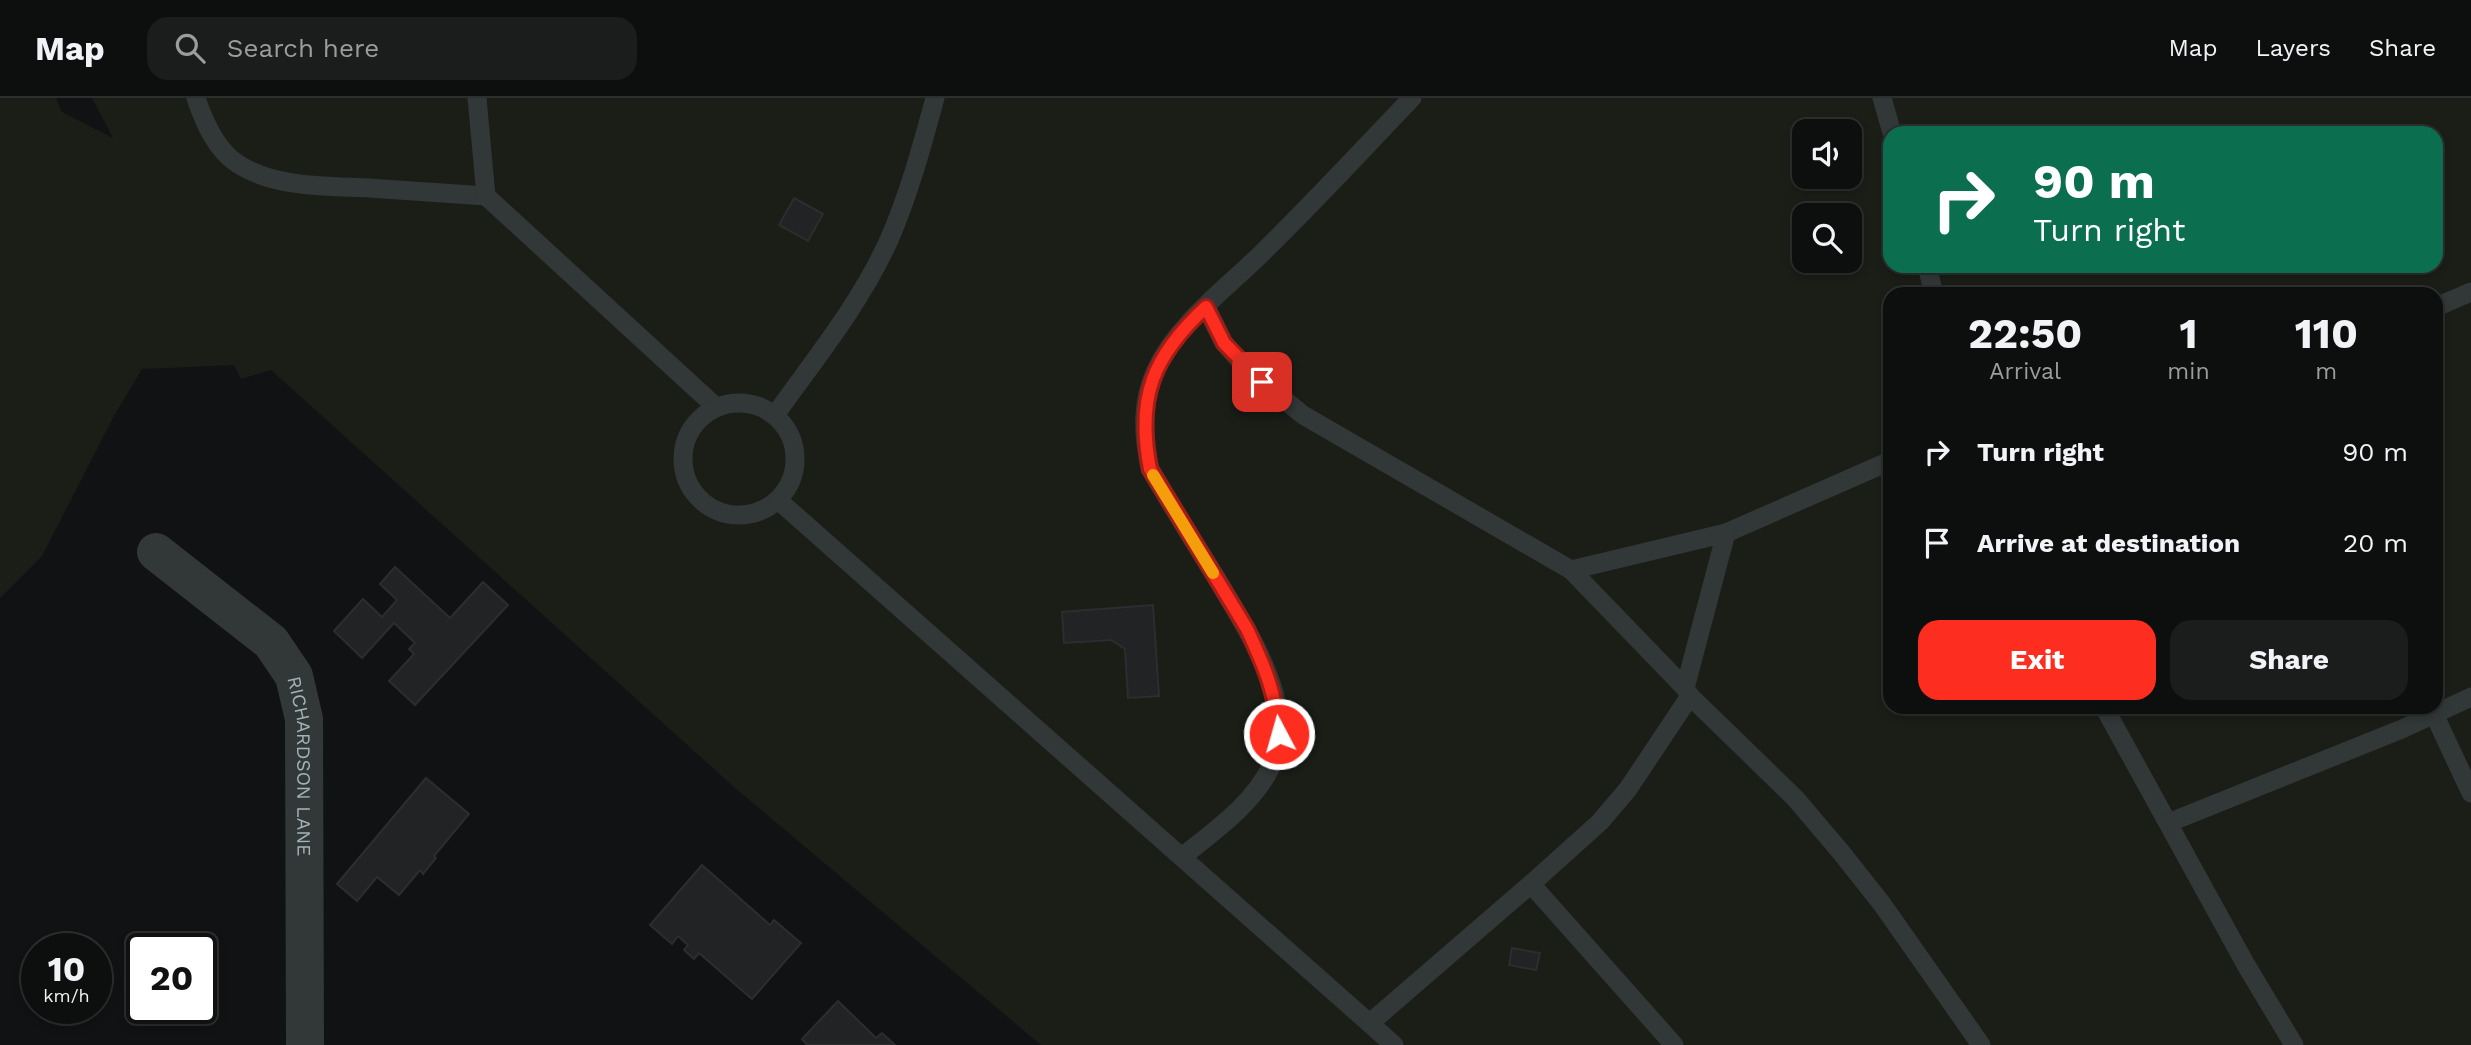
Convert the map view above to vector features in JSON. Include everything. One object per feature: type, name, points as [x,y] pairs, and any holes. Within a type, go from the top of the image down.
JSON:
[{"type":"street","name":"RICHARDSON LANE","points":[[156,552],[271,642],[294,676],[304,719],[305,1045]]},
{"type":"lane","points":[[196,98],[217,145],[238,164],[267,176],[301,184],[486,196],[716,407]]},
{"type":"lane","points":[[477,98],[486,196]]},
{"type":"lane","points":[[775,415],[841,324],[888,242],[916,165],[935,98]]},
{"type":"lane","points":[[1181,857],[1238,813],[1257,791],[1273,764],[1279,734],[1277,704],[1247,629],[1150,469],[1144,440],[1144,407],[1156,370],[1181,331],[1267,249],[1412,98]]},
{"type":"lane","points":[[1882,98],[1890,126]]},
{"type":"lane","points":[[2443,304],[2471,292]]},
{"type":"lane","points":[[1206,307],[1224,343],[1248,370],[1303,415],[1571,570],[1795,798],[1882,904],[1981,1045]]},
{"type":"lane","points":[[741,402],[760,405],[775,415],[788,429],[794,447],[795,466],[789,484],[778,500],[762,510],[744,515],[725,514],[707,506],[693,493],[685,477],[682,459],[685,441],[693,425],[706,412],[716,407],[741,402]]},
{"type":"lane","points":[[1571,570],[1727,533],[1883,464]]},
{"type":"lane","points":[[778,500],[1394,1045]]},
{"type":"lane","points":[[1370,1023],[1600,822],[1628,789],[1688,692],[1727,533]]},
{"type":"lane","points":[[2443,710],[2471,697]]},
{"type":"lane","points":[[2108,714],[2246,965],[2294,1045]]},
{"type":"lane","points":[[2168,823],[2434,714],[2471,793]]},
{"type":"lane","points":[[1531,884],[1674,1045]]},
{"type":"shaded area","points":[[0,98],[56,98],[62,112],[113,138],[92,98],[2471,98],[2471,1045],[1041,1045],[735,788],[271,370],[241,379],[234,365],[142,369],[114,416],[42,556],[0,598]]},
{"type":"building","points":[[794,198],[823,214],[808,241],[779,225]]},
{"type":"building","points":[[395,567],[450,618],[483,582],[508,605],[415,705],[389,681],[414,654],[409,649],[415,643],[394,623],[362,658],[334,631],[363,599],[382,617],[397,600],[380,584]]},
{"type":"building","points":[[1153,605],[1159,696],[1128,698],[1125,649],[1111,640],[1064,643],[1062,612]]},
{"type":"building","points":[[426,778],[469,814],[434,856],[436,858],[423,874],[420,870],[399,895],[377,877],[357,901],[337,884]]},
{"type":"building","points":[[702,865],[770,925],[774,920],[801,943],[752,999],[699,953],[694,959],[684,950],[688,945],[678,936],[672,944],[650,925]]},
{"type":"building","points":[[1512,948],[1540,953],[1536,970],[1509,965]]},
{"type":"building","points":[[838,1001],[876,1038],[882,1033],[895,1045],[807,1045],[802,1039]]},
{"type":"slow traffic","points":[[1153,475],[1213,573]]},
{"type":"route","points":[[1262,382],[1224,343],[1206,307],[1181,331],[1156,370],[1144,407],[1144,440],[1150,469],[1247,629],[1277,704],[1279,734]]}]
